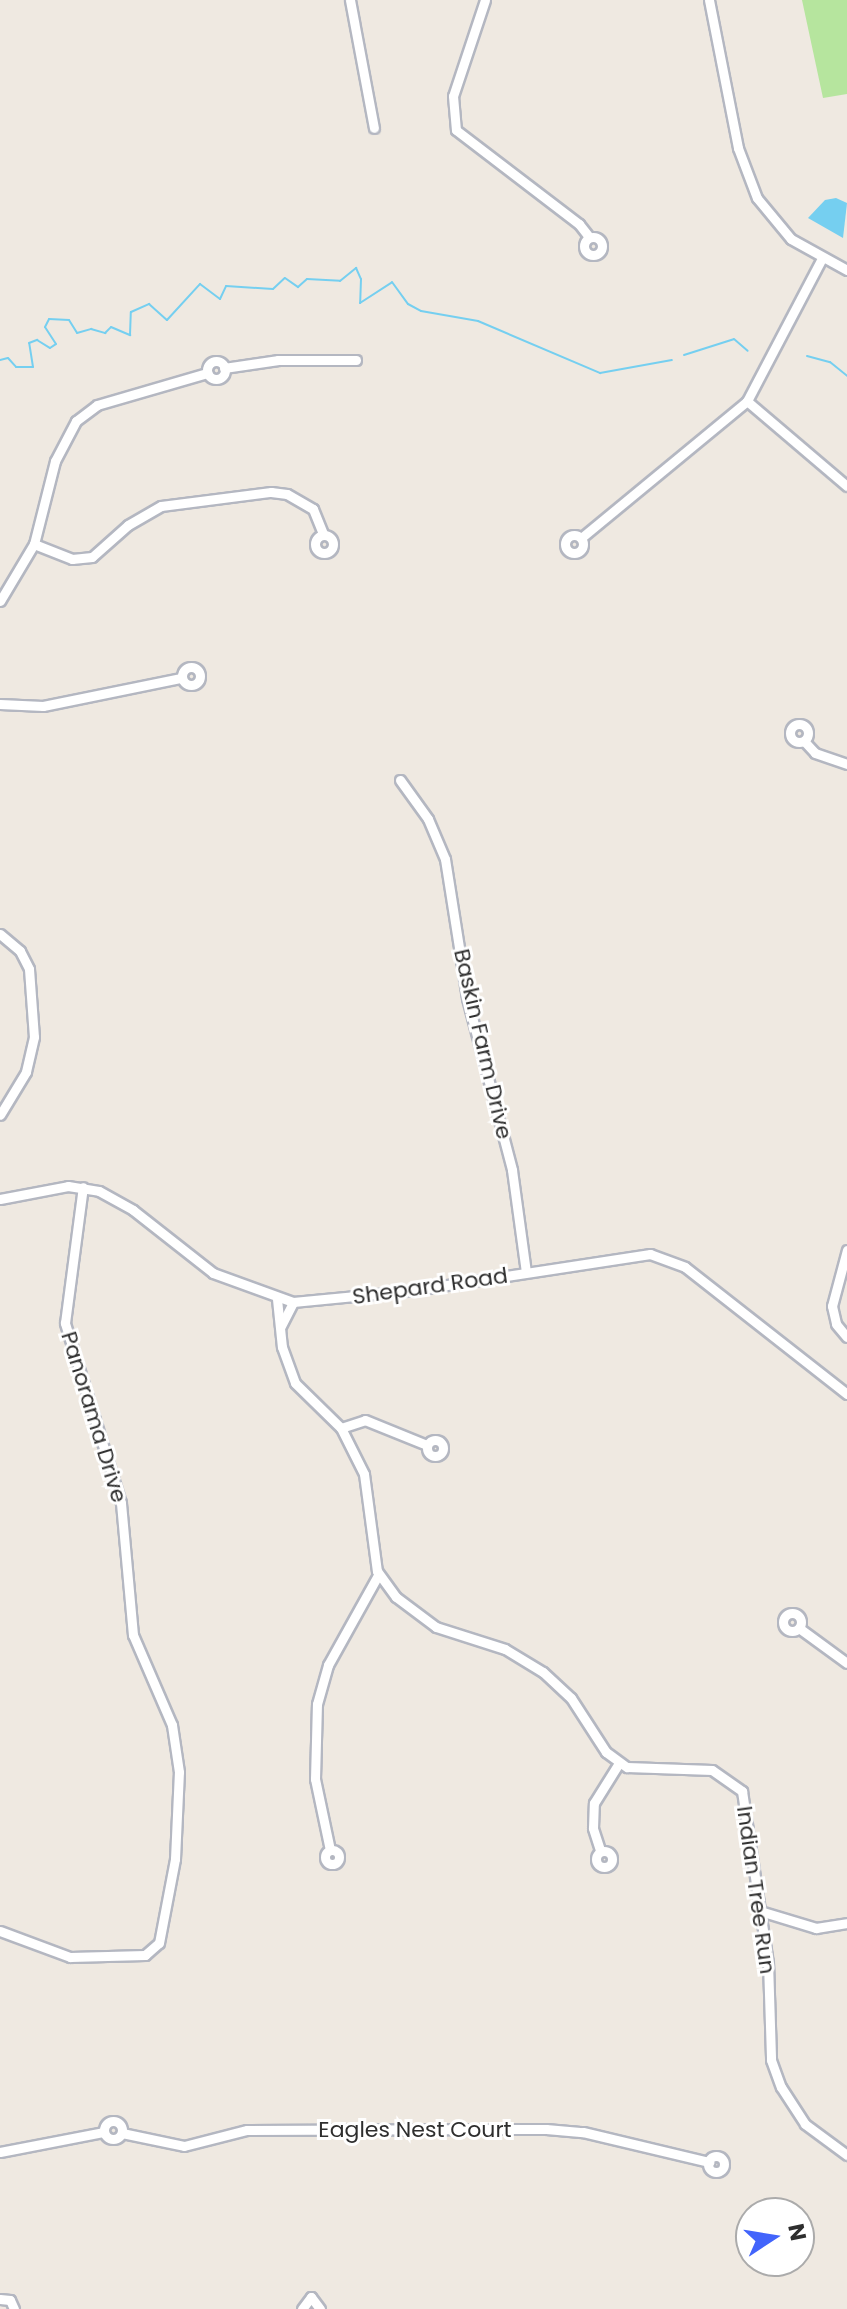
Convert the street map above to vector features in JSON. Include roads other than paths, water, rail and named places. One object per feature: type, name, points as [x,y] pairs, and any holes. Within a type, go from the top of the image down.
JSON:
[{"type":"street","points":[[350,0],[374,128]]},
{"type":"street","points":[[485,0],[453,96],[456,130],[482,154],[579,224],[589,237]]},
{"type":"street","points":[[709,0],[747,176],[773,220],[822,258],[847,270]]},
{"type":"street","points":[[581,538],[747,401],[822,258]]},
{"type":"street","points":[[0,601],[34,544],[58,453],[76,421],[97,405],[207,373],[214,361],[224,368],[278,360],[356,360]]},
{"type":"street","points":[[747,401],[847,486]]},
{"type":"street","points":[[34,544],[79,560],[92,557],[128,525],[161,506],[271,492],[313,509],[323,534]]},
{"type":"street","points":[[0,704],[43,706],[181,678]]},
{"type":"street","points":[[804,741],[815,753],[847,764]]},
{"type":"street","name":"Baskin Farm Drive","points":[[400,780],[428,819],[445,859],[467,998],[512,1170],[526,1272]]},
{"type":"street","points":[[0,934],[20,951],[29,969],[34,1037],[26,1072],[0,1115]]},
{"type":"street","points":[[0,1199],[83,1187]]},
{"type":"street","name":"Shepard Road","points":[[83,1187],[133,1210],[213,1273],[277,1299],[293,1302],[358,1298],[625,1255],[668,1259],[845,1389]]},
{"type":"street","name":"Panorama Drive","points":[[0,1931],[70,1957],[133,1957],[152,1951],[164,1927],[175,1859],[179,1772],[167,1703],[133,1635],[121,1503],[65,1323],[83,1187]]},
{"type":"street","points":[[847,1250],[832,1306],[847,1337]]},
{"type":"street","points":[[277,1299],[282,1347],[295,1383],[341,1428],[364,1474],[378,1575],[423,1621],[505,1649],[543,1672],[571,1698],[598,1742],[619,1763],[599,1788],[594,1803],[593,1828],[600,1850]]},
{"type":"street","points":[[281,1326],[293,1302]]},
{"type":"street","points":[[341,1428],[365,1420],[427,1445]]},
{"type":"street","points":[[330,1850],[315,1779],[317,1704],[328,1665],[378,1575]]},
{"type":"street","points":[[799,1628],[847,1663]]},
{"type":"street","name":"Indian Tree Run","points":[[619,1763],[651,1772],[703,1769],[736,1784],[748,1810],[768,1962],[771,2060],[781,2087],[805,2124],[847,2155]]},
{"type":"street","points":[[760,1911],[816,1928],[847,1923]]},
{"type":"street","name":"Eagles Nest Court","points":[[0,2152],[104,2132],[112,2121],[122,2133],[184,2146],[247,2130],[548,2129],[583,2132],[709,2162]]},
{"type":"street","points":[[302,2309],[311,2297],[320,2309]]},
{"type":"street","points":[[0,2299],[10,2300],[14,2309]]},
{"type":"water","points":[[836,198],[847,203],[843,238],[808,218],[825,200]]},
{"type":"waterway","points":[[0,360],[8,358],[16,367],[33,367],[29,343],[37,340],[50,348],[56,344],[45,327],[49,319],[69,320],[77,333],[91,329],[105,333],[111,327],[130,335],[131,312],[149,304],[167,320],[200,284],[220,299],[226,286],[273,289],[285,278],[298,287],[307,279],[340,281],[356,268],[361,279],[360,303],[392,282],[408,304],[421,311],[478,321],[600,373],[672,360]]},
{"type":"waterway","points":[[684,355],[734,339],[748,351]]},
{"type":"waterway","points":[[807,356],[830,362],[847,376]]}]
